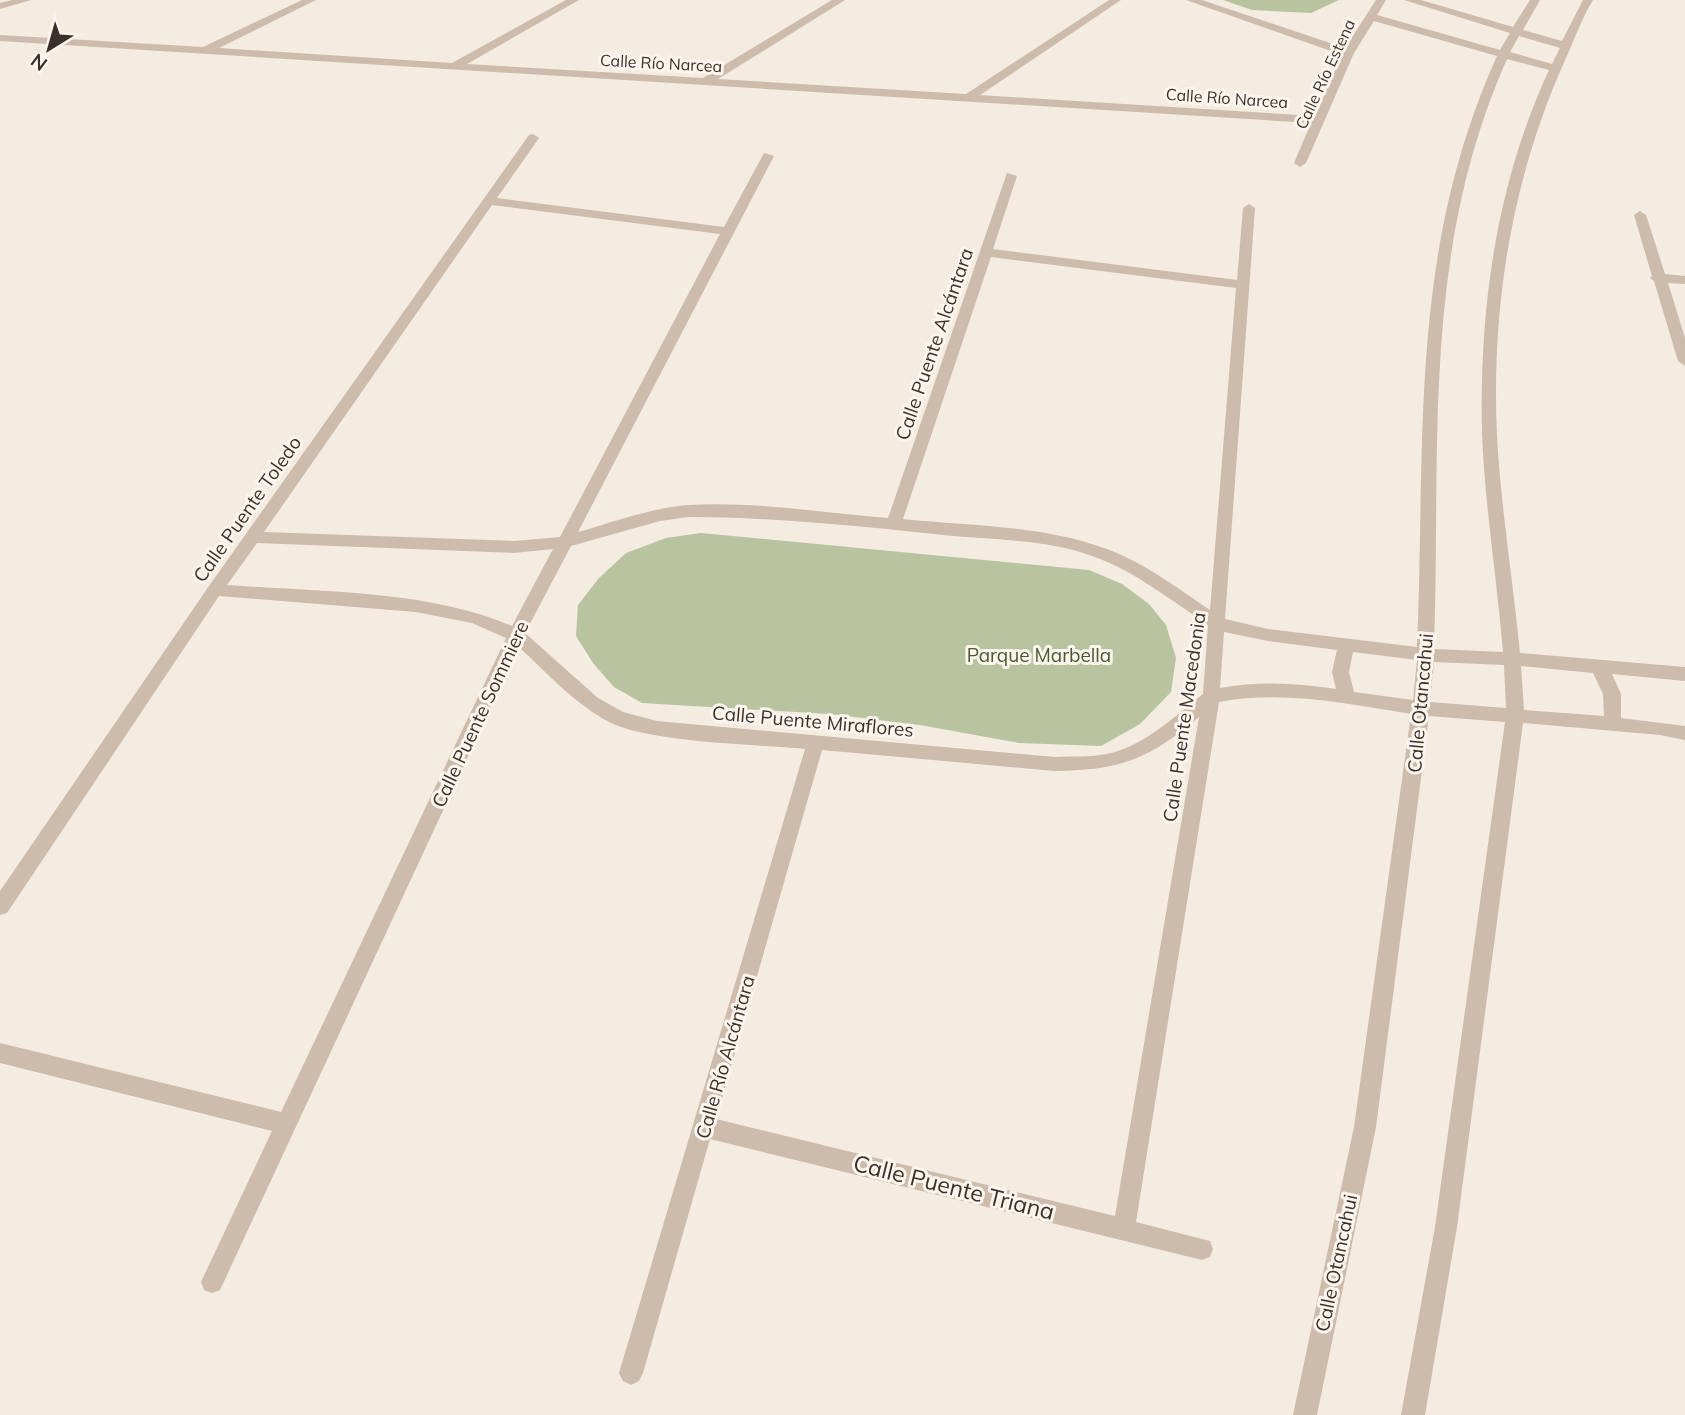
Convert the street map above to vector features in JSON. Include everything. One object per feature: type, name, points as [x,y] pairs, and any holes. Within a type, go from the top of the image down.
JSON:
[{"type":"street","points":[[0,6],[26,0]]},
{"type":"street","points":[[203,52],[311,0]]},
{"type":"street","points":[[452,66],[574,0]]},
{"type":"street","points":[[707,81],[840,0]]},
{"type":"street","points":[[970,97],[1116,0]]},
{"type":"street","points":[[1191,0],[1348,53]]},
{"type":"street","name":"Calle Río Estena","points":[[1300,163],[1348,53],[1381,0]]},
{"type":"street","points":[[1409,0],[1566,46]]},
{"type":"street","name":"Calle Otancahui","points":[[1304,1415],[1365,1127],[1421,708],[1427,655],[1427,486],[1431,350],[1444,253],[1473,131],[1503,54],[1535,0]]},
{"type":"street","points":[[1413,1415],[1446,1227],[1515,715],[1514,659],[1494,491],[1490,361],[1501,245],[1514,173],[1533,115],[1553,68],[1588,0]]},
{"type":"street","points":[[1369,16],[1553,68]]},
{"type":"street","name":"Calle Río Narcea","points":[[0,38],[1320,120]]},
{"type":"street","name":"Calle Puente Toledo","points":[[0,907],[215,590],[533,138]]},
{"type":"street","name":"Calle Puente Sommiere","points":[[212,1282],[516,635],[768,156]]},
{"type":"street","name":"Calle Puente Alcántara","points":[[894,524],[1011,176]]},
{"type":"street","points":[[491,201],[727,231]]},
{"type":"street","name":"Calle Puente Macedonia","points":[[1124,1228],[1211,697],[1219,624],[1249,208]]},
{"type":"street","points":[[1640,215],[1657,278],[1685,361]]},
{"type":"street","points":[[986,252],[1242,285]]},
{"type":"street","points":[[1657,278],[1685,280]]},
{"type":"street","points":[[253,537],[463,548],[514,547],[564,542],[660,515],[688,511],[727,511],[894,524],[1054,540],[1099,552],[1132,567],[1219,624],[1268,635],[1427,655],[1514,659],[1685,674]]},
{"type":"street","name":"Calle Puente Miraflores","points":[[215,590],[416,606],[475,617],[516,635],[592,703],[618,718],[657,728],[1055,764],[1093,764],[1125,757],[1148,744],[1174,728],[1211,697],[1248,690],[1289,689],[1421,708],[1685,733]]},
{"type":"street","points":[[1347,646],[1339,662],[1340,679],[1348,698]]},
{"type":"street","points":[[1598,666],[1611,685],[1615,704],[1611,724]]},
{"type":"street","name":"Calle Río Alcántara","points":[[631,1373],[816,741]]},
{"type":"street","points":[[0,1053],[286,1124]]},
{"type":"street","name":"Calle Puente Triana","points":[[705,1127],[1202,1249]]},
{"type":"green space","points":[[1223,0],[1339,0],[1311,13],[1252,10]]},
{"type":"green space","name":"Parque Marbella","points":[[701,533],[1089,570],[1122,584],[1149,604],[1166,625],[1176,658],[1171,692],[1140,724],[1101,746],[1019,743],[920,725],[830,714],[642,703],[614,687],[593,663],[576,636],[578,605],[599,578],[626,553],[666,538]]}]
